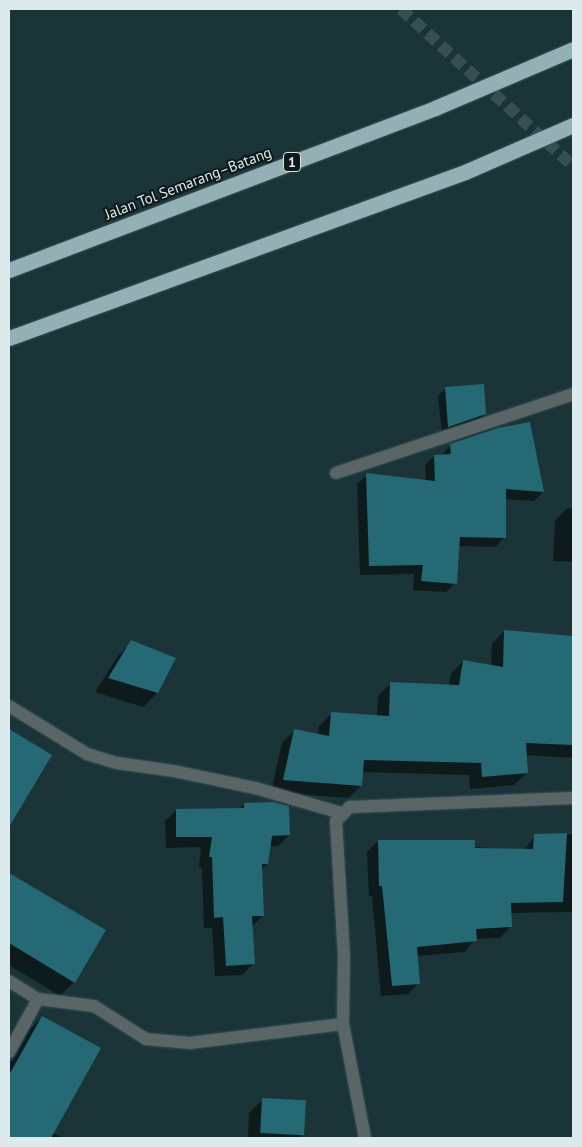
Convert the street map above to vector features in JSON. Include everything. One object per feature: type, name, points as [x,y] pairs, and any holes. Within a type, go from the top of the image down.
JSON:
[{"type":"highway","name":"Jalan Tol Semarang–Batang","points":[[9,270],[435,108],[573,49]]},
{"type":"highway","points":[[9,338],[465,172],[573,125]]},
{"type":"street","points":[[336,473],[573,394]]},
{"type":"street","points":[[9,706],[87,754],[117,763],[174,770],[255,788],[341,813]]},
{"type":"street","points":[[365,1138],[343,1024],[344,956],[336,821],[341,813],[350,808],[573,798]]},
{"type":"street","points":[[9,981],[38,998],[94,1006],[146,1039],[190,1043],[235,1039],[343,1024]]},
{"type":"street","points":[[9,1052],[38,998]]},
{"type":"building","points":[[484,384],[486,414],[448,427],[445,387]]},
{"type":"building","points":[[530,422],[544,492],[506,489],[506,538],[460,537],[457,584],[421,581],[423,565],[369,566],[366,473],[435,481],[434,455],[451,454],[450,444],[498,428]]},
{"type":"building","points":[[504,630],[573,636],[573,745],[526,743],[528,773],[482,777],[481,763],[364,760],[362,786],[283,780],[294,729],[329,736],[331,712],[389,716],[390,682],[459,685],[463,660],[503,667]]},
{"type":"building","points":[[131,640],[176,658],[158,693],[108,678]]},
{"type":"building","points":[[9,729],[52,755],[9,827]]},
{"type":"building","points":[[273,802],[289,806],[290,835],[272,836],[268,864],[262,864],[264,916],[252,916],[255,964],[226,966],[223,917],[214,918],[212,857],[209,857],[212,837],[176,837],[176,809],[244,808],[244,803]]},
{"type":"building","points":[[567,833],[563,902],[511,903],[512,927],[476,929],[477,941],[417,947],[420,984],[392,986],[382,886],[379,886],[378,840],[475,840],[475,848],[533,849],[534,834]]},
{"type":"building","points":[[9,873],[106,930],[75,983],[9,943]]},
{"type":"building","points":[[42,1016],[101,1048],[51,1138],[9,1138],[9,1075]]},
{"type":"building","points":[[262,1098],[306,1100],[304,1135],[260,1133]]},
{"type":"tunnel","points":[[401,9],[573,166]]}]
